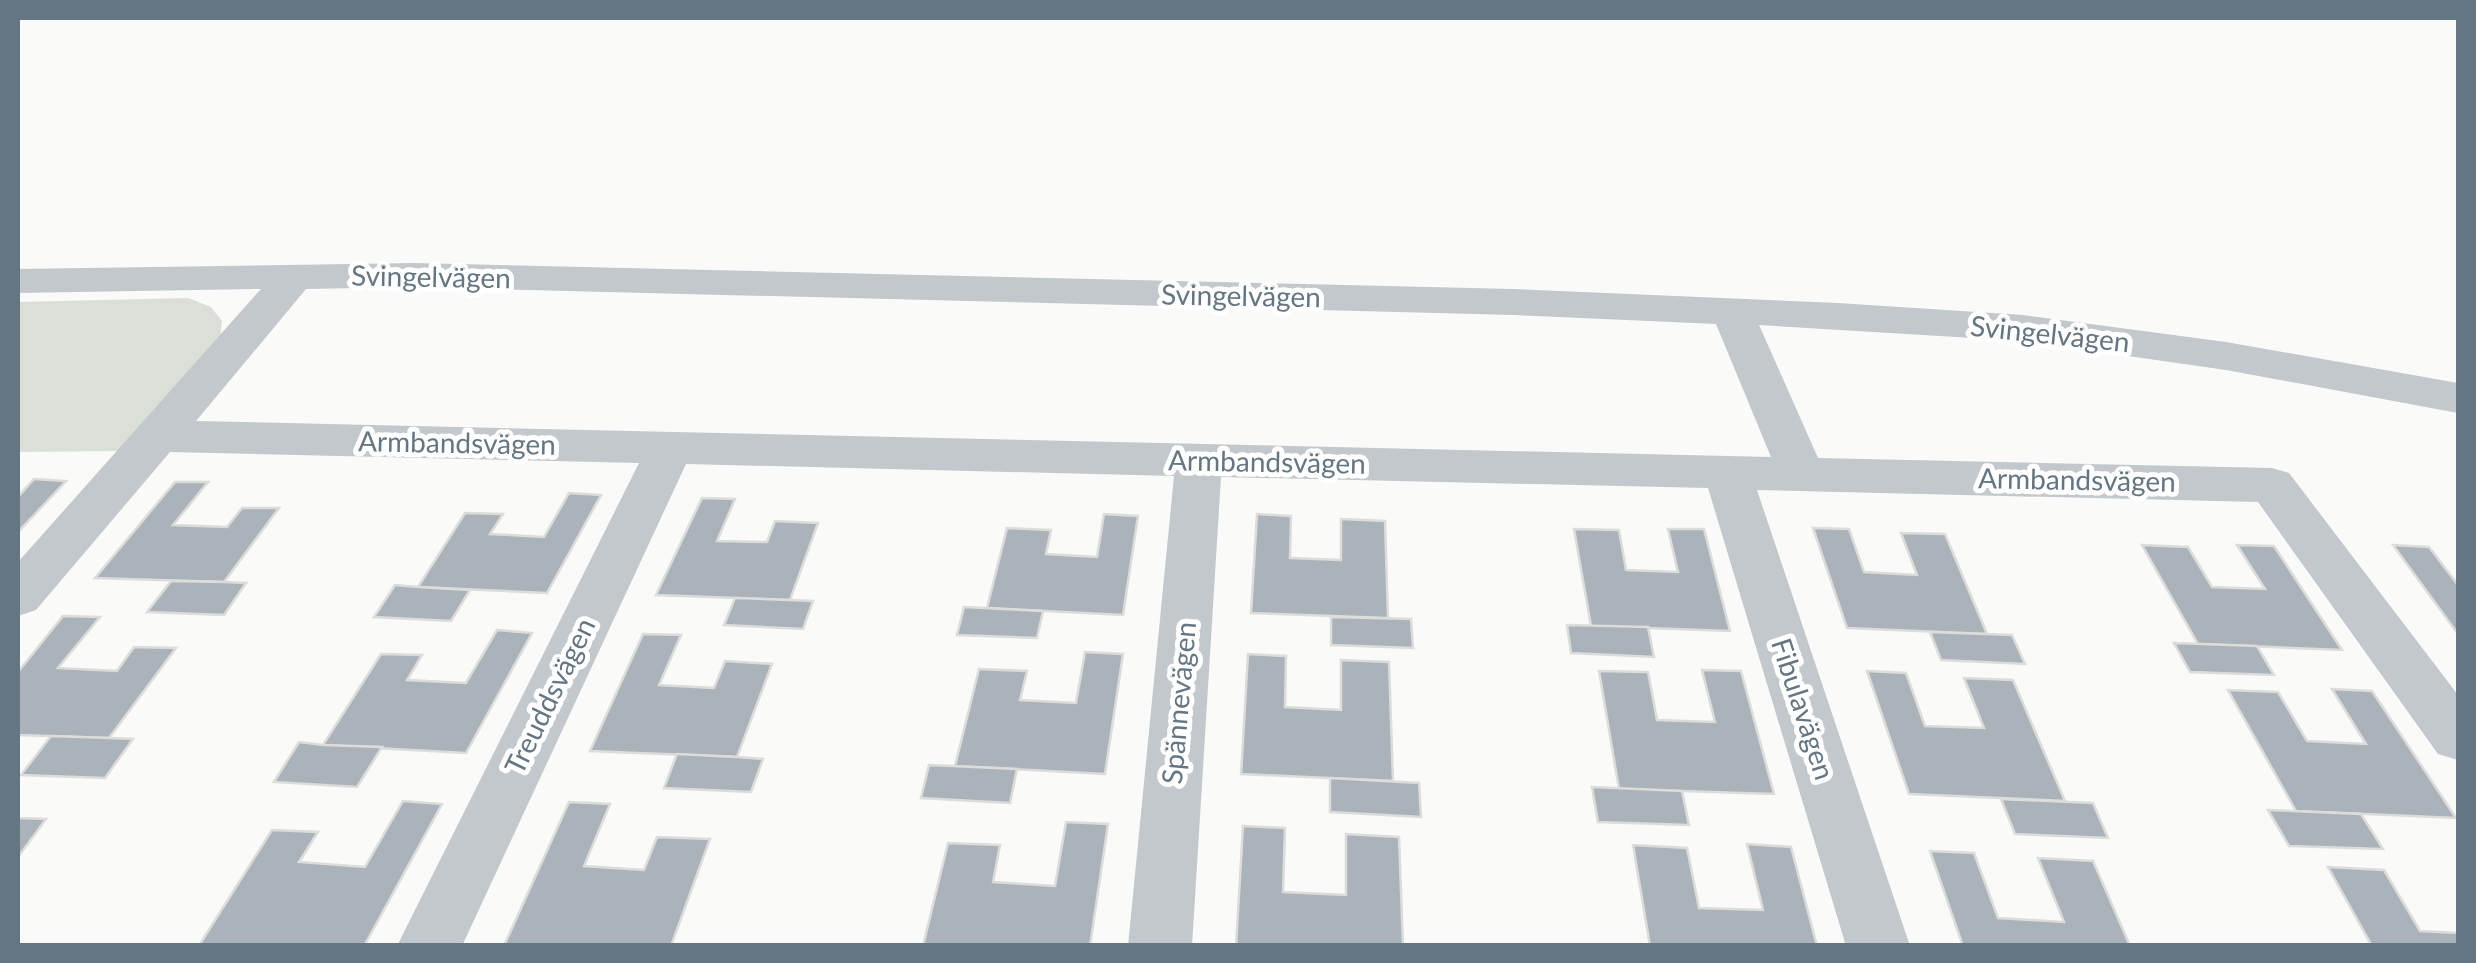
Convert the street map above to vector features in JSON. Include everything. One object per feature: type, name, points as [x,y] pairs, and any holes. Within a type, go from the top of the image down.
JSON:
[{"type":"street","points":[[18,596],[294,276]]},
{"type":"street","name":"Svingelvägen","points":[[18,280],[551,278],[1514,302],[1732,312],[2023,328],[2226,356],[2458,398]]},
{"type":"street","points":[[1732,312],[1802,474]]},
{"type":"street","name":"Armbandsvägen","points":[[158,436],[2272,485],[2458,738]]},
{"type":"street","name":"Treuddsvägen","points":[[429,946],[670,448]]},
{"type":"street","name":"Spännevägen","points":[[1160,946],[1198,460]]},
{"type":"street","name":"Fibulavägen","points":[[1727,472],[1878,946]]},
{"type":"shaded area","points":[[188,298],[211,307],[222,321],[220,339],[119,451],[18,452],[18,302]]},
{"type":"building","points":[[34,479],[66,481],[18,532],[18,497]]},
{"type":"building","points":[[175,482],[208,482],[173,525],[227,527],[242,508],[279,508],[224,582],[95,578]]},
{"type":"building","points":[[569,493],[601,495],[547,593],[418,587],[465,513],[503,514],[490,534],[544,537]]},
{"type":"building","points":[[702,498],[735,499],[717,541],[767,542],[775,521],[818,523],[790,600],[656,595]]},
{"type":"building","points":[[1104,514],[1138,516],[1123,615],[987,608],[1007,528],[1051,530],[1046,554],[1097,557]]},
{"type":"building","points":[[1257,514],[1291,516],[1290,558],[1341,560],[1341,519],[1385,521],[1388,618],[1251,613]]},
{"type":"building","points":[[1813,528],[1849,529],[1864,572],[1917,575],[1901,533],[1945,534],[1987,634],[1847,628]]},
{"type":"building","points":[[1574,529],[1619,530],[1626,570],[1678,572],[1668,529],[1704,529],[1730,631],[1591,626]]},
{"type":"building","points":[[2142,545],[2188,547],[2212,587],[2265,589],[2237,545],[2274,546],[2342,650],[2198,644]]},
{"type":"building","points":[[2393,545],[2429,547],[2458,585],[2458,634]]},
{"type":"building","points":[[171,581],[246,583],[224,615],[147,612]]},
{"type":"building","points":[[395,585],[470,590],[451,621],[374,617]]},
{"type":"building","points":[[735,598],[813,601],[803,629],[724,625]]},
{"type":"building","points":[[964,607],[1043,611],[1037,638],[957,635]]},
{"type":"building","points":[[63,616],[100,617],[58,668],[117,671],[134,647],[176,648],[109,738],[18,735],[18,672]]},
{"type":"building","points":[[1331,617],[1411,619],[1413,648],[1331,645]]},
{"type":"building","points":[[1567,625],[1648,627],[1654,657],[1571,653]]},
{"type":"building","points":[[497,630],[532,633],[466,753],[323,745],[381,654],[422,655],[407,680],[466,683]]},
{"type":"building","points":[[1930,632],[2012,635],[2025,664],[1941,660]]},
{"type":"building","points":[[643,634],[681,635],[659,685],[714,688],[725,661],[772,664],[737,757],[590,751]]},
{"type":"building","points":[[2174,643],[2257,646],[2274,675],[2190,672]]},
{"type":"building","points":[[1085,652],[1123,654],[1105,774],[955,766],[979,669],[1027,671],[1020,700],[1076,703]]},
{"type":"building","points":[[1248,654],[1286,656],[1285,707],[1341,710],[1341,660],[1389,662],[1393,781],[1241,774]]},
{"type":"building","points":[[1702,670],[1741,671],[1774,794],[1619,789],[1599,671],[1648,672],[1657,720],[1715,722]]},
{"type":"building","points":[[1867,671],[1906,673],[1925,726],[1984,728],[1964,678],[2013,680],[2065,801],[1909,794]]},
{"type":"building","points":[[2332,689],[2372,691],[2456,818],[2296,811],[2228,690],[2278,692],[2307,741],[2366,744]]},
{"type":"building","points":[[51,736],[133,739],[105,778],[21,775]]},
{"type":"building","points":[[299,742],[382,747],[357,787],[274,782]]},
{"type":"building","points":[[677,754],[763,759],[751,792],[664,788]]},
{"type":"building","points":[[929,765],[1017,769],[1010,803],[921,798]]},
{"type":"building","points":[[1330,778],[1419,783],[1421,817],[1330,812]]},
{"type":"building","points":[[1592,787],[1682,791],[1689,825],[1598,822]]},
{"type":"building","points":[[2001,799],[2093,803],[2108,838],[2015,834]]},
{"type":"building","points":[[403,801],[442,804],[364,946],[200,944],[272,830],[318,832],[299,862],[365,867]]},
{"type":"building","points":[[569,802],[610,804],[584,866],[644,870],[657,837],[710,839],[671,946],[504,946]]},
{"type":"building","points":[[2268,810],[2361,814],[2383,849],[2289,846]]},
{"type":"building","points":[[18,818],[46,819],[18,857]]},
{"type":"building","points":[[1066,822],[1108,824],[1090,946],[923,946],[948,843],[1000,845],[993,882],[1055,886]]},
{"type":"building","points":[[1243,826],[1285,828],[1283,892],[1346,895],[1346,834],[1399,837],[1403,946],[1236,946]]},
{"type":"building","points":[[1747,844],[1791,847],[1817,946],[1650,946],[1633,845],[1687,848],[1699,908],[1763,910]]},
{"type":"building","points":[[1930,851],[1974,853],[1998,918],[2064,922],[2038,858],[2093,861],[2130,946],[1963,946]]},
{"type":"building","points":[[2328,867],[2384,870],[2420,931],[2458,933],[2458,946],[2372,946]]}]
